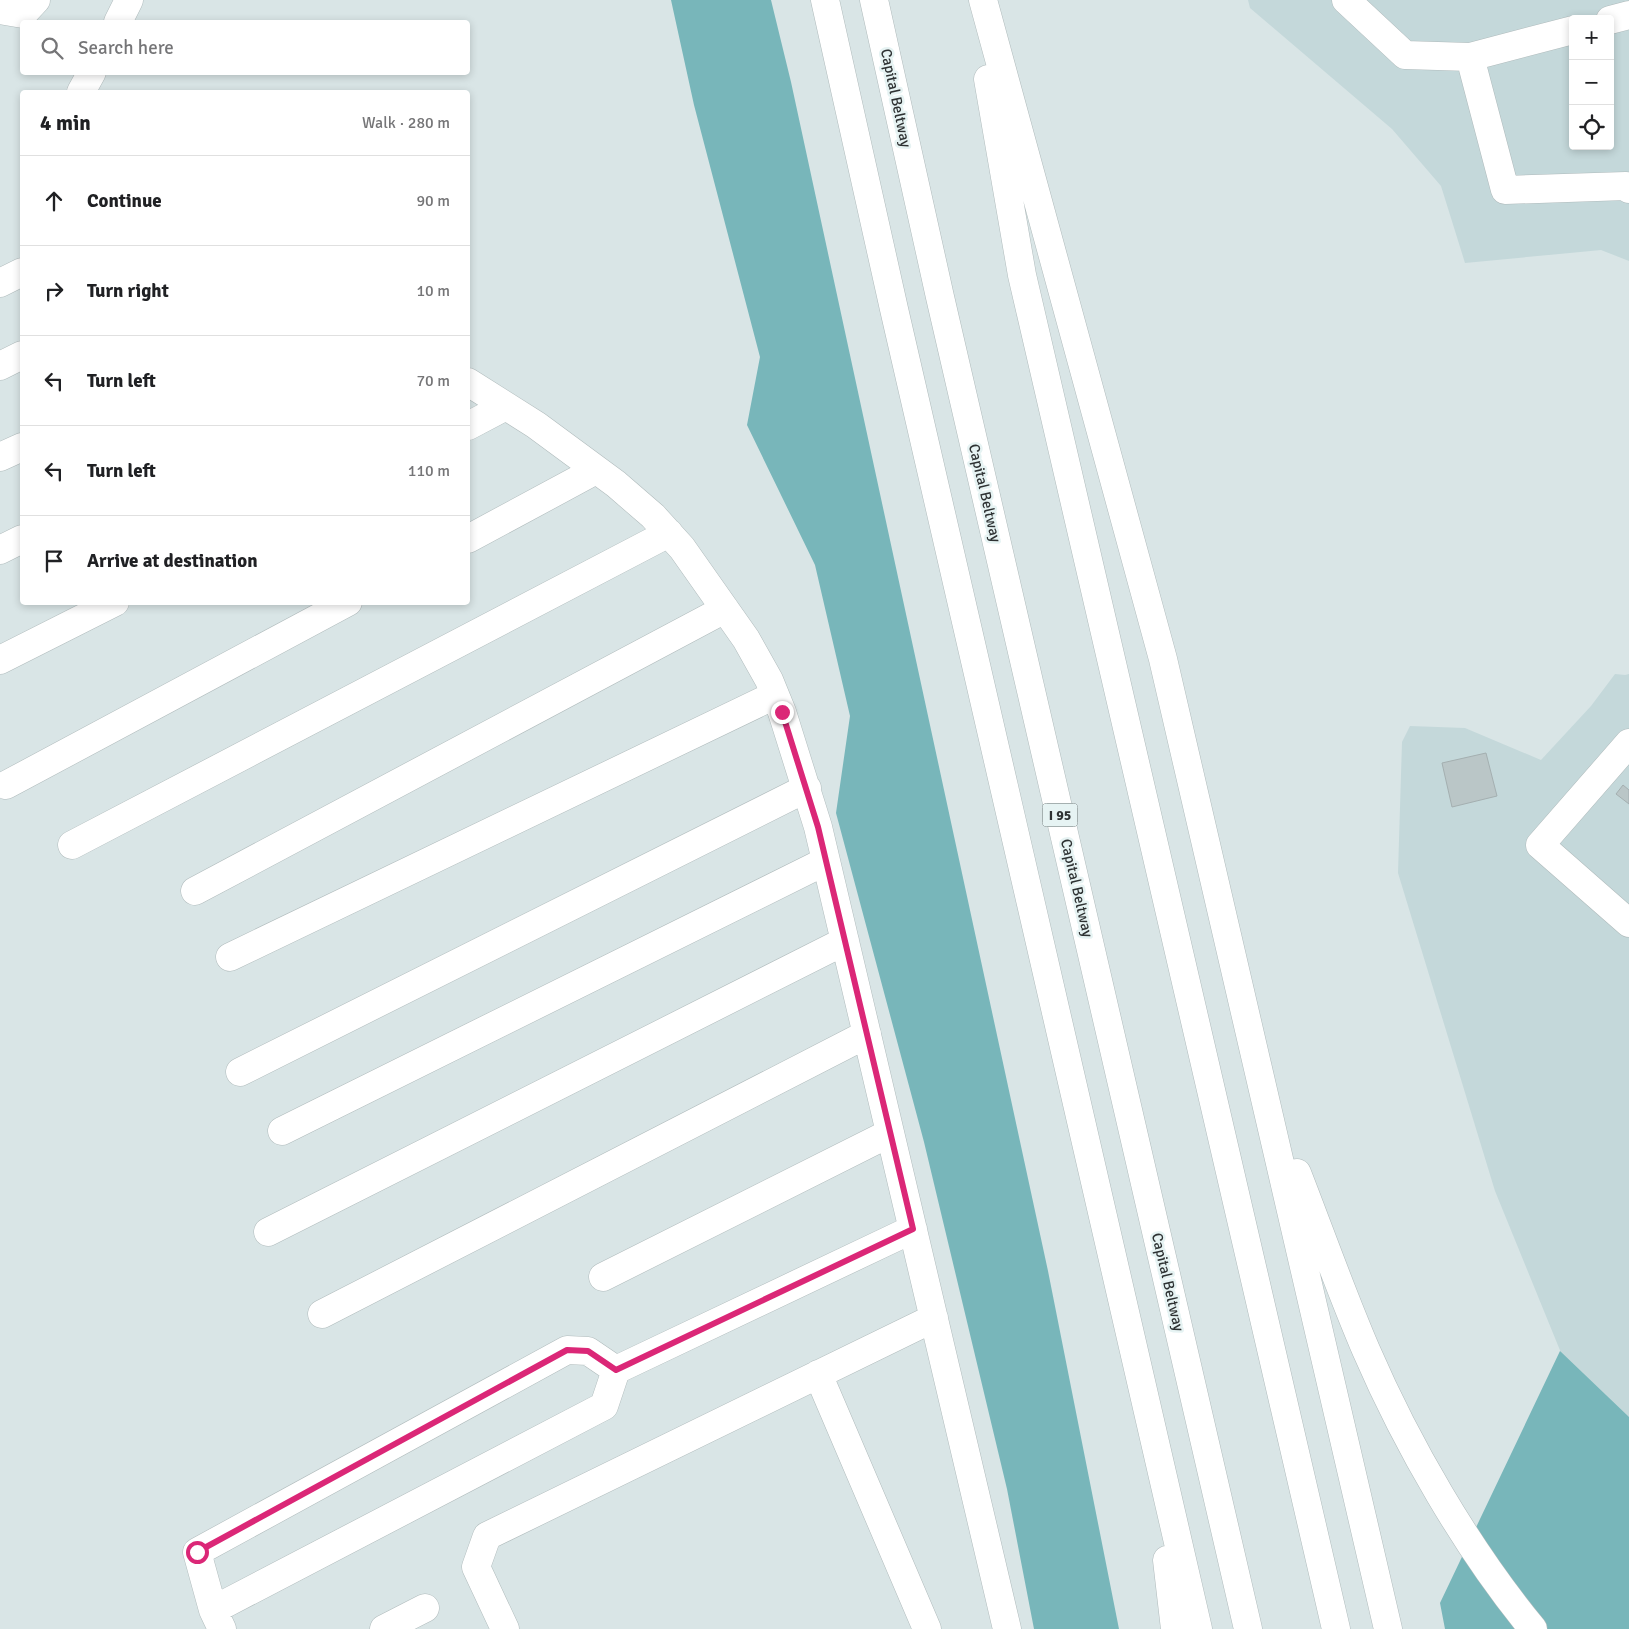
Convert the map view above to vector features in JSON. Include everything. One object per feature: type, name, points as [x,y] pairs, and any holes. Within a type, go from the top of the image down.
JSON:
[{"type":"main road","points":[[0,10],[24,14],[36,0]]},
{"type":"main road","points":[[119,20],[129,0]]},
{"type":"main road","points":[[825,0],[894,309],[1198,1629]]},
{"type":"main road","name":"Capital Beltway","points":[[874,0],[940,297],[1248,1629]]},
{"type":"main road","points":[[975,0],[1022,275],[1336,1629]]},
{"type":"main road","points":[[983,0],[1163,659],[1388,1629]]},
{"type":"main road","points":[[1346,0],[1405,56],[1470,56],[1569,31]]},
{"type":"main road","points":[[1614,19],[1629,15]]},
{"type":"main road","points":[[1470,56],[1505,190],[1626,186],[1629,189]]},
{"type":"main road","points":[[82,90],[90,75]]},
{"type":"main road","points":[[0,283],[20,273]]},
{"type":"main road","points":[[0,366],[20,356]]},
{"type":"main road","points":[[470,383],[536,424],[616,484],[653,516],[682,548],[746,639],[769,680],[782,712],[807,788],[826,861],[1007,1629]]},
{"type":"main road","points":[[470,425],[506,406]]},
{"type":"main road","points":[[0,458],[20,448]]},
{"type":"main road","points":[[470,537],[596,470]]},
{"type":"main road","points":[[72,846],[669,534]]},
{"type":"main road","points":[[0,550],[20,540]]},
{"type":"main road","points":[[0,660],[108,605]]},
{"type":"main road","points":[[6,785],[342,605]]},
{"type":"main road","points":[[195,890],[725,609]]},
{"type":"main road","points":[[230,957],[775,695]]},
{"type":"main road","points":[[1629,743],[1540,846],[1629,923]]},
{"type":"main road","points":[[240,1072],[807,788]]},
{"type":"main road","points":[[282,1131],[826,861]]},
{"type":"main road","points":[[268,1232],[845,941]]},
{"type":"main road","points":[[322,1314],[867,1034]]},
{"type":"main road","points":[[1258,1068],[1342,1292],[1366,1351],[1407,1437],[1460,1528],[1533,1629]]},
{"type":"main road","points":[[603,1277],[890,1133]]},
{"type":"main road","points":[[616,1370],[588,1351],[567,1350],[197,1552],[218,1620],[604,1406],[616,1370],[913,1229]]},
{"type":"main road","points":[[505,1629],[476,1568],[487,1536],[934,1318]]},
{"type":"main road","points":[[818,1374],[927,1629]]},
{"type":"main road","points":[[1151,1427],[1175,1629]]},
{"type":"main road","points":[[384,1629],[425,1608]]},
{"type":"shaded area","points":[[671,0],[771,0],[791,82],[1048,1271],[1119,1629],[1034,1629],[1007,1489],[924,1142],[836,813],[850,716],[815,565],[747,425],[760,357],[694,105]]},
{"type":"shaded area","points":[[1248,0],[1629,0],[1629,261],[1601,250],[1465,263],[1441,186],[1392,129],[1250,8]]},
{"type":"shaded area","points":[[1615,674],[1629,674],[1629,1443],[1577,1392],[1495,1191],[1398,873],[1402,742],[1410,726],[1465,728],[1541,760],[1591,706]]},
{"type":"shaded area","points":[[1560,1351],[1629,1417],[1629,1629],[1445,1629],[1440,1603]]},
{"type":"building","points":[[1486,753],[1497,796],[1452,807],[1442,763]]},
{"type":"building","points":[[1623,785],[1629,790],[1629,804],[1616,794]]},
{"type":"route","points":[[197,1552],[567,1350],[588,1351],[616,1370],[913,1229],[818,827],[782,712]]}]
